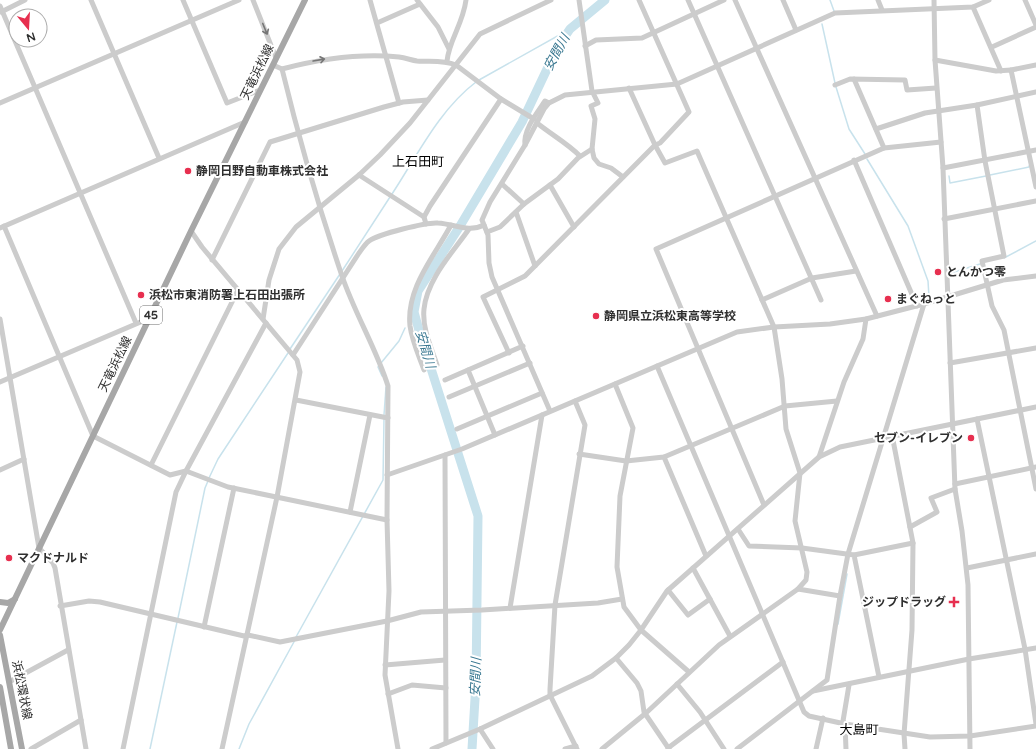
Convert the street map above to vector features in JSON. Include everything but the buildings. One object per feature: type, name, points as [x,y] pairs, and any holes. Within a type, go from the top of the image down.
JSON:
[{"type":"main road","name":"天竜浜松線","points":[[0,630],[191,231],[305,0]]},
{"type":"main road","points":[[0,602],[8,602],[15,599]]},
{"type":"main road","name":"浜松環状線","points":[[0,635],[22,749]]},
{"type":"main road","name":"浜松環状線","points":[[0,689],[11,749]]},
{"type":"street","points":[[1,12],[25,0]]},
{"type":"street","points":[[91,0],[159,158]]},
{"type":"street","points":[[183,0],[227,103],[260,90]]},
{"type":"street","points":[[0,103],[115,55],[239,0]]},
{"type":"street","points":[[253,0],[276,58]]},
{"type":"street","points":[[370,0],[399,104]]},
{"type":"street","points":[[447,61],[449,49],[463,17],[466,0]]},
{"type":"street","points":[[123,749],[176,492],[264,321],[269,280],[279,249],[296,227],[359,175],[410,123],[456,65],[472,42],[480,34],[551,0]]},
{"type":"street","points":[[579,0],[592,91],[598,103],[591,106],[596,126],[592,134],[592,149],[594,158],[599,164],[611,168],[623,176]]},
{"type":"street","points":[[508,353],[483,297],[525,276],[623,176],[660,143],[689,112],[639,0]]},
{"type":"street","points":[[688,0],[821,300]]},
{"type":"street","points":[[586,46],[596,40],[642,38],[724,0]]},
{"type":"street","points":[[735,0],[877,316]]},
{"type":"street","points":[[783,0],[796,30]]},
{"type":"street","points":[[878,0],[882,10]]},
{"type":"street","points":[[934,0],[933,9],[936,88],[943,168],[955,486],[967,568],[970,749]]},
{"type":"street","points":[[550,411],[492,277],[489,263],[490,247],[487,232],[482,220],[484,213],[525,145],[534,120],[549,103],[565,95],[592,91],[677,84],[835,13],[882,10],[973,8],[989,0]]},
{"type":"street","points":[[992,47],[1036,26],[1025,0]]},
{"type":"street","points":[[377,22],[419,1],[438,27],[449,49]]},
{"type":"street","points":[[0,6],[1,12],[136,323]]},
{"type":"street","points":[[973,8],[992,47],[1001,71]]},
{"type":"street","points":[[273,65],[282,69],[326,59],[386,56],[417,61],[447,61],[456,65],[501,99],[534,120],[555,137],[565,142],[580,156]]},
{"type":"street","points":[[935,60],[1001,71],[1036,64]]},
{"type":"street","points":[[282,69],[297,132],[342,277],[382,367],[388,386],[387,520],[389,591],[385,664],[388,694],[398,749]]},
{"type":"street","points":[[1011,70],[1036,187]]},
{"type":"street","points":[[835,85],[854,79],[905,80],[907,90],[936,88]]},
{"type":"street","points":[[854,79],[884,148]]},
{"type":"street","points":[[602,749],[646,713],[730,636],[798,589],[806,580],[807,572],[795,521],[800,473],[786,429],[785,406],[774,327],[696,151],[665,163],[629,88]]},
{"type":"street","points":[[876,130],[912,116],[939,110],[977,105],[1036,92]]},
{"type":"street","points":[[424,216],[501,99]]},
{"type":"street","points":[[212,260],[270,142],[297,132],[399,104],[428,100]]},
{"type":"street","points":[[977,105],[985,161],[1004,256],[982,261],[992,306],[1004,330],[1020,410],[1034,467],[1036,490]]},
{"type":"street","points":[[245,122],[2,227],[93,436],[170,475],[186,470],[211,481],[234,488],[387,520]]},
{"type":"street","points":[[764,505],[656,249],[884,148],[941,142]]},
{"type":"street","points":[[487,232],[500,227],[524,204],[566,171],[580,156],[592,149]]},
{"type":"street","points":[[943,168],[1036,150]]},
{"type":"street","points":[[854,160],[917,306]]},
{"type":"street","points":[[359,175],[424,216],[426,224]]},
{"type":"street","points":[[502,184],[524,204]]},
{"type":"street","points":[[550,185],[574,227]]},
{"type":"street","points":[[944,219],[1036,201]]},
{"type":"street","points":[[516,212],[535,266]]},
{"type":"street","points":[[292,354],[342,277],[369,241],[381,236],[426,224],[440,223],[469,229],[477,229],[484,225]]},
{"type":"street","points":[[424,370],[410,327],[410,313],[413,294],[421,277],[451,226]]},
{"type":"street","points":[[437,365],[426,330],[424,309],[435,280],[469,229]]},
{"type":"street","points":[[191,231],[212,260],[292,354],[299,364],[300,372],[277,497],[222,749]]},
{"type":"street","points":[[762,300],[812,278],[856,271]]},
{"type":"street","points":[[387,476],[462,449],[737,332],[774,327],[830,324],[866,319],[924,304],[987,284],[1003,280],[1036,276]]},
{"type":"street","points":[[151,465],[238,290]]},
{"type":"street","points":[[737,749],[827,680],[848,554],[924,304]]},
{"type":"street","points":[[0,382],[150,318]]},
{"type":"street","points":[[0,319],[39,548],[53,563],[86,749]]},
{"type":"street","points":[[819,457],[837,401],[863,339],[866,319]]},
{"type":"street","points":[[445,380],[523,346]]},
{"type":"street","points":[[950,363],[1036,348]]},
{"type":"street","points":[[449,397],[530,363]]},
{"type":"street","points":[[657,366],[804,712],[809,716],[904,734],[930,737],[970,736],[1036,725],[1025,649],[977,419]]},
{"type":"street","points":[[468,370],[495,435]]},
{"type":"street","points":[[615,384],[633,428],[620,496],[617,555],[624,607],[641,630],[689,672]]},
{"type":"street","points":[[457,429],[542,393]]},
{"type":"street","points":[[296,400],[388,418]]},
{"type":"street","points":[[565,749],[577,748],[550,695],[555,605],[585,425],[575,401]]},
{"type":"street","points":[[579,454],[626,461],[664,457],[785,406],[837,401]]},
{"type":"street","points":[[432,749],[480,729],[592,676],[616,658],[641,630],[668,590],[819,457],[840,447],[883,437],[1036,407]]},
{"type":"street","points":[[350,512],[370,415]]},
{"type":"street","points":[[510,608],[542,415]]},
{"type":"street","points":[[892,435],[913,543],[912,630],[904,734],[905,749]]},
{"type":"street","points":[[445,455],[447,574],[444,612],[446,743]]},
{"type":"street","points":[[664,457],[706,556]]},
{"type":"street","points":[[0,470],[24,459]]},
{"type":"street","points":[[910,527],[937,512],[931,498],[955,486],[989,476],[1034,467]]},
{"type":"street","points":[[204,627],[234,488]]},
{"type":"street","points":[[738,529],[749,546],[802,548],[854,555],[913,543]]},
{"type":"street","points":[[967,568],[1036,554]]},
{"type":"street","points":[[854,555],[879,678]]},
{"type":"street","points":[[693,568],[730,636]]},
{"type":"street","points":[[798,589],[840,596]]},
{"type":"street","points":[[668,590],[688,614],[710,599]]},
{"type":"street","points":[[60,606],[89,601],[100,602],[244,636],[248,635],[280,642],[387,621],[421,612],[482,610],[622,599]]},
{"type":"street","points":[[813,691],[849,685],[969,659],[1036,648]]},
{"type":"street","points":[[10,682],[68,650]]},
{"type":"street","points":[[616,658],[637,683],[641,691],[646,713],[668,748],[783,662]]},
{"type":"street","points":[[385,664],[445,660]]},
{"type":"street","points":[[677,684],[705,719],[724,749]]},
{"type":"street","points":[[846,749],[846,724],[843,721],[849,685]]},
{"type":"street","points":[[388,694],[412,686],[446,688]]},
{"type":"street","points":[[816,749],[823,718]]},
{"type":"street","points":[[31,749],[81,720]]},
{"type":"street","points":[[480,729],[493,749]]},
{"type":"waterway","name":"安間川","points":[[472,749],[476,682],[478,516],[414,312],[418,291],[460,226],[522,122],[557,48],[570,29],[605,0]]},
{"type":"waterway","points":[[830,0],[834,11]]},
{"type":"waterway","points":[[822,24],[835,83]]},
{"type":"waterway","points":[[479,80],[570,29]]},
{"type":"waterway","points":[[392,194],[440,120],[463,93],[476,82]]},
{"type":"waterway","points":[[836,87],[849,129],[865,154]]},
{"type":"waterway","points":[[867,159],[908,226],[928,281],[929,297]]},
{"type":"waterway","points":[[990,175],[1029,166]]},
{"type":"waterway","points":[[949,176],[950,183],[986,176]]},
{"type":"waterway","points":[[342,271],[390,197]]},
{"type":"waterway","points":[[1004,258],[1036,241]]},
{"type":"waterway","points":[[951,273],[980,264]]},
{"type":"waterway","points":[[290,349],[340,274]]},
{"type":"waterway","points":[[381,363],[399,341],[405,328]]},
{"type":"waterway","points":[[209,478],[218,459],[288,353]]},
{"type":"waterway","points":[[379,365],[378,367],[382,376]]},
{"type":"waterway","points":[[384,415],[386,387]]},
{"type":"waterway","points":[[296,637],[383,480],[384,419]]},
{"type":"waterway","points":[[178,618],[205,488],[208,481]]},
{"type":"waterway","points":[[838,624],[847,574]]},
{"type":"waterway","points":[[150,749],[177,622]]},
{"type":"waterway","points":[[239,749],[249,724],[295,640]]},
{"type":"place","name":"静岡日野自動車株式会社","points":[[188,171]]},
{"type":"place","name":"とんかつ零","points":[[938,272]]},
{"type":"place","name":"浜松市東消防署上石田出張所","points":[[141,295]]},
{"type":"place","name":"まぐねっと","points":[[888,299]]},
{"type":"place","name":"静岡県立浜松東高等学校","points":[[596,316]]},
{"type":"place","name":"セブン-イレブン","points":[[971,438]]},
{"type":"place","name":"マクドナルド","points":[[9,558]]},
{"type":"place","name":"ジップドラッグ","points":[[954,602]]},
{"type":"district","name":"上石田町","points":[[418,161]]},
{"type":"district","name":"大島町","points":[[859,729]]}]
